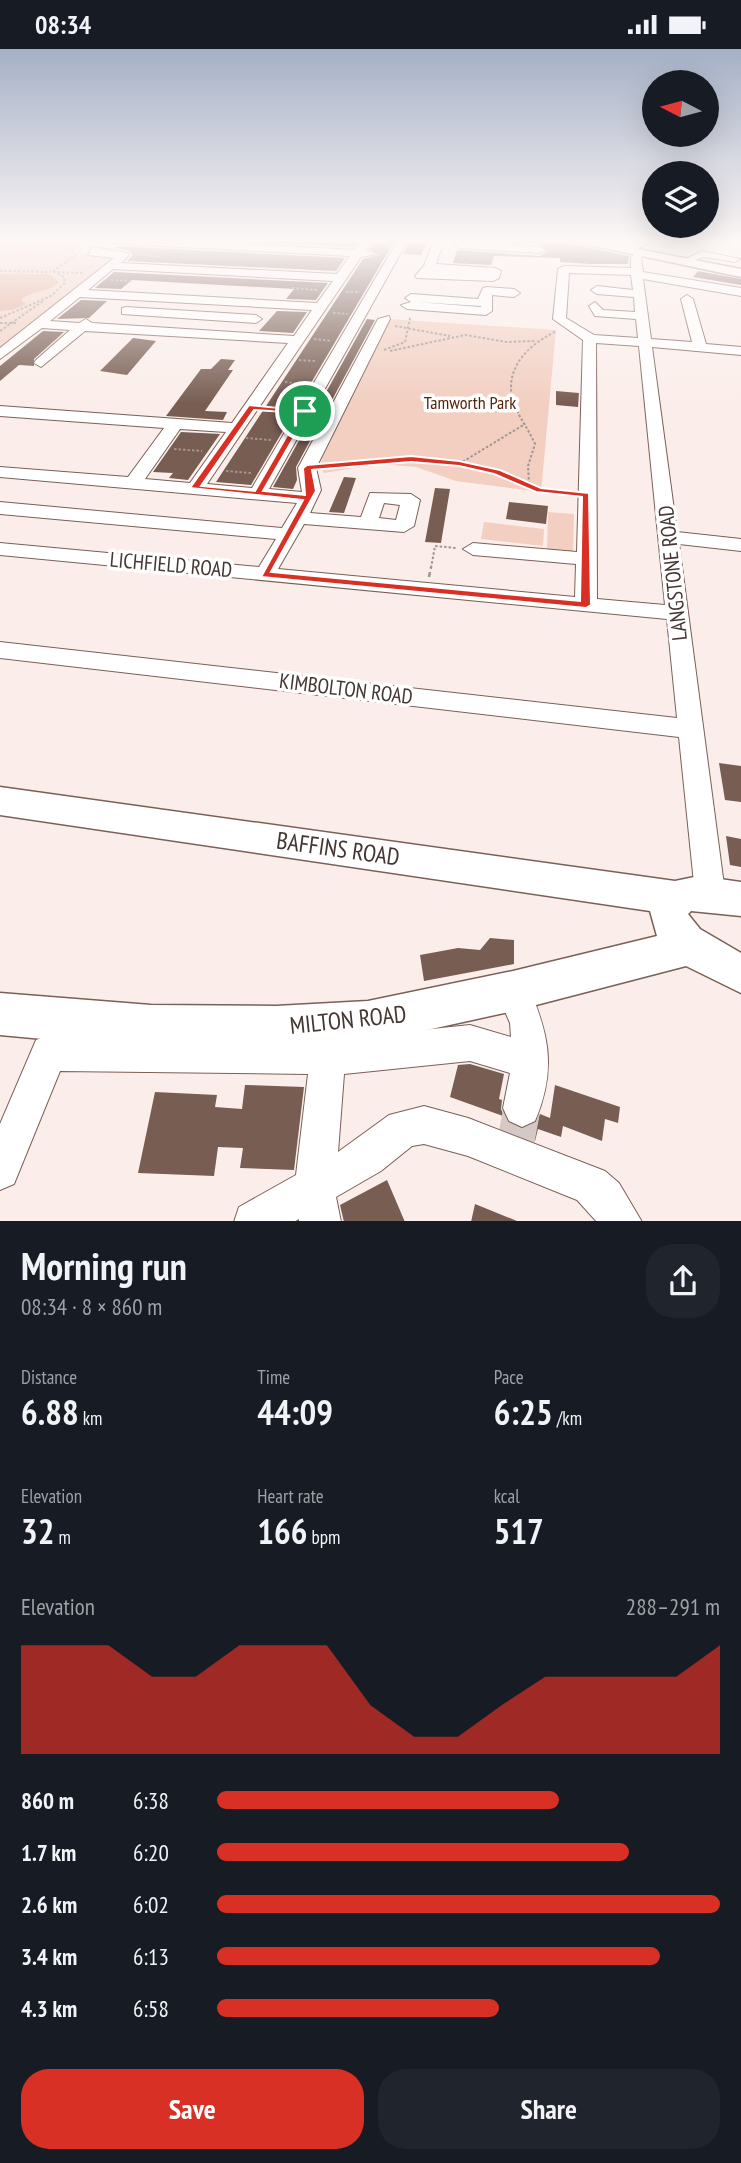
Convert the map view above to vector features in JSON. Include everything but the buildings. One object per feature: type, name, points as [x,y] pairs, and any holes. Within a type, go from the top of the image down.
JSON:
[{"type":"main road","name":"BAFFINS ROAD","points":[[0,801],[709,897]]},
{"type":"main road","points":[[709,897],[669,913],[673,928],[703,955],[741,973]]},
{"type":"main road","name":"MILTON ROAD","points":[[4,1024],[151,1027],[329,1040],[399,1017],[513,992],[624,961],[677,951],[687,943]]},
{"type":"street","points":[[0,355],[75,295]]},
{"type":"street","points":[[111,295],[280,304],[320,309]]},
{"type":"street","points":[[41,363],[81,327],[105,311],[117,295]]},
{"type":"street","points":[[253,338],[260,321],[287,295]]},
{"type":"street","points":[[195,488],[330,295]]},
{"type":"street","points":[[257,494],[373,295]]},
{"type":"street","points":[[265,574],[312,491],[307,468],[369,351],[407,295]]},
{"type":"street","points":[[397,312],[486,311],[488,303],[483,302],[486,295]]},
{"type":"street","points":[[561,295],[559,319],[586,336],[647,342],[697,351],[741,351]]},
{"type":"street","points":[[598,295],[598,313],[643,316]]},
{"type":"street","name":"LANGSTONE ROAD","points":[[642,295],[709,897]]},
{"type":"street","points":[[159,313],[174,298]]},
{"type":"street","points":[[687,299],[697,351]]},
{"type":"street","points":[[105,311],[260,321]]},
{"type":"street","points":[[105,311],[157,314],[142,331]]},
{"type":"street","points":[[189,334],[196,317],[260,321]]},
{"type":"street","points":[[39,324],[299,339]]},
{"type":"street","points":[[586,336],[586,605]]},
{"type":"street","points":[[0,411],[175,424],[234,432]]},
{"type":"street","points":[[134,483],[175,424]]},
{"type":"street","points":[[0,472],[309,498]]},
{"type":"street","points":[[0,508],[294,526],[368,523]]},
{"type":"street","points":[[669,537],[741,545]]},
{"type":"street","name":"LICHFIELD ROAD","points":[[0,549],[677,613]]},
{"type":"street","points":[[473,549],[586,559]]},
{"type":"street","name":"KIMBOLTON ROAD","points":[[0,650],[691,729]]},
{"type":"street","points":[[513,992],[527,1023],[531,1061],[522,1108]]},
{"type":"street","points":[[0,1170],[49,1052],[329,1040],[470,1043],[531,1061]]},
{"type":"street","points":[[318,1205],[329,1040]]},
{"type":"street","points":[[254,1221],[318,1205],[367,1157],[403,1129],[424,1125],[514,1150],[591,1185],[605,1197],[622,1221]]},
{"type":"path","points":[[0,318],[52,295]]},
{"type":"path","points":[[320,309],[361,315]]},
{"type":"path","points":[[397,312],[412,314],[405,342]]},
{"type":"path","points":[[397,312],[407,327],[453,337]]},
{"type":"path","points":[[530,485],[528,466],[535,444],[518,414],[511,375],[521,354],[556,331],[586,336]]},
{"type":"path","points":[[369,351],[411,348],[465,335],[507,342],[540,340]]},
{"type":"path","points":[[299,339],[346,342]]},
{"type":"path","points":[[405,342],[411,348]]},
{"type":"path","points":[[390,351],[405,342]]},
{"type":"path","points":[[285,359],[334,362]]},
{"type":"path","points":[[270,381],[320,385]]},
{"type":"path","points":[[252,407],[305,411]]},
{"type":"path","points":[[459,464],[525,423]]},
{"type":"path","points":[[234,432],[288,441]]},
{"type":"path","points":[[159,447],[219,453]]},
{"type":"path","points":[[307,468],[411,459],[459,464],[496,472],[539,490],[586,495]]},
{"type":"path","points":[[208,469],[268,475]]},
{"type":"path","points":[[426,590],[435,546],[473,549]]},
{"type":"green space","points":[[0,295],[68,295],[0,349]]},
{"type":"green space","name":"Tamworth Park","points":[[390,319],[556,330],[541,492],[456,481],[416,467],[379,464],[324,473],[320,466],[323,457]]},
{"type":"green space","points":[[548,512],[574,514],[573,555],[547,552]]},
{"type":"green space","points":[[484,522],[544,529],[543,546],[481,539]]},
{"type":"shaded area","points":[[0,295],[29,295],[21,300],[26,304],[12,310],[0,311]]},
{"type":"tunnel","points":[[515,1146],[522,1108]]},
{"type":"route","points":[[305,411],[252,407],[195,488],[257,494],[309,498],[312,491],[307,468],[411,459],[459,464],[496,472],[539,490],[586,495],[586,605],[265,574],[309,498],[257,494],[305,411]]}]
